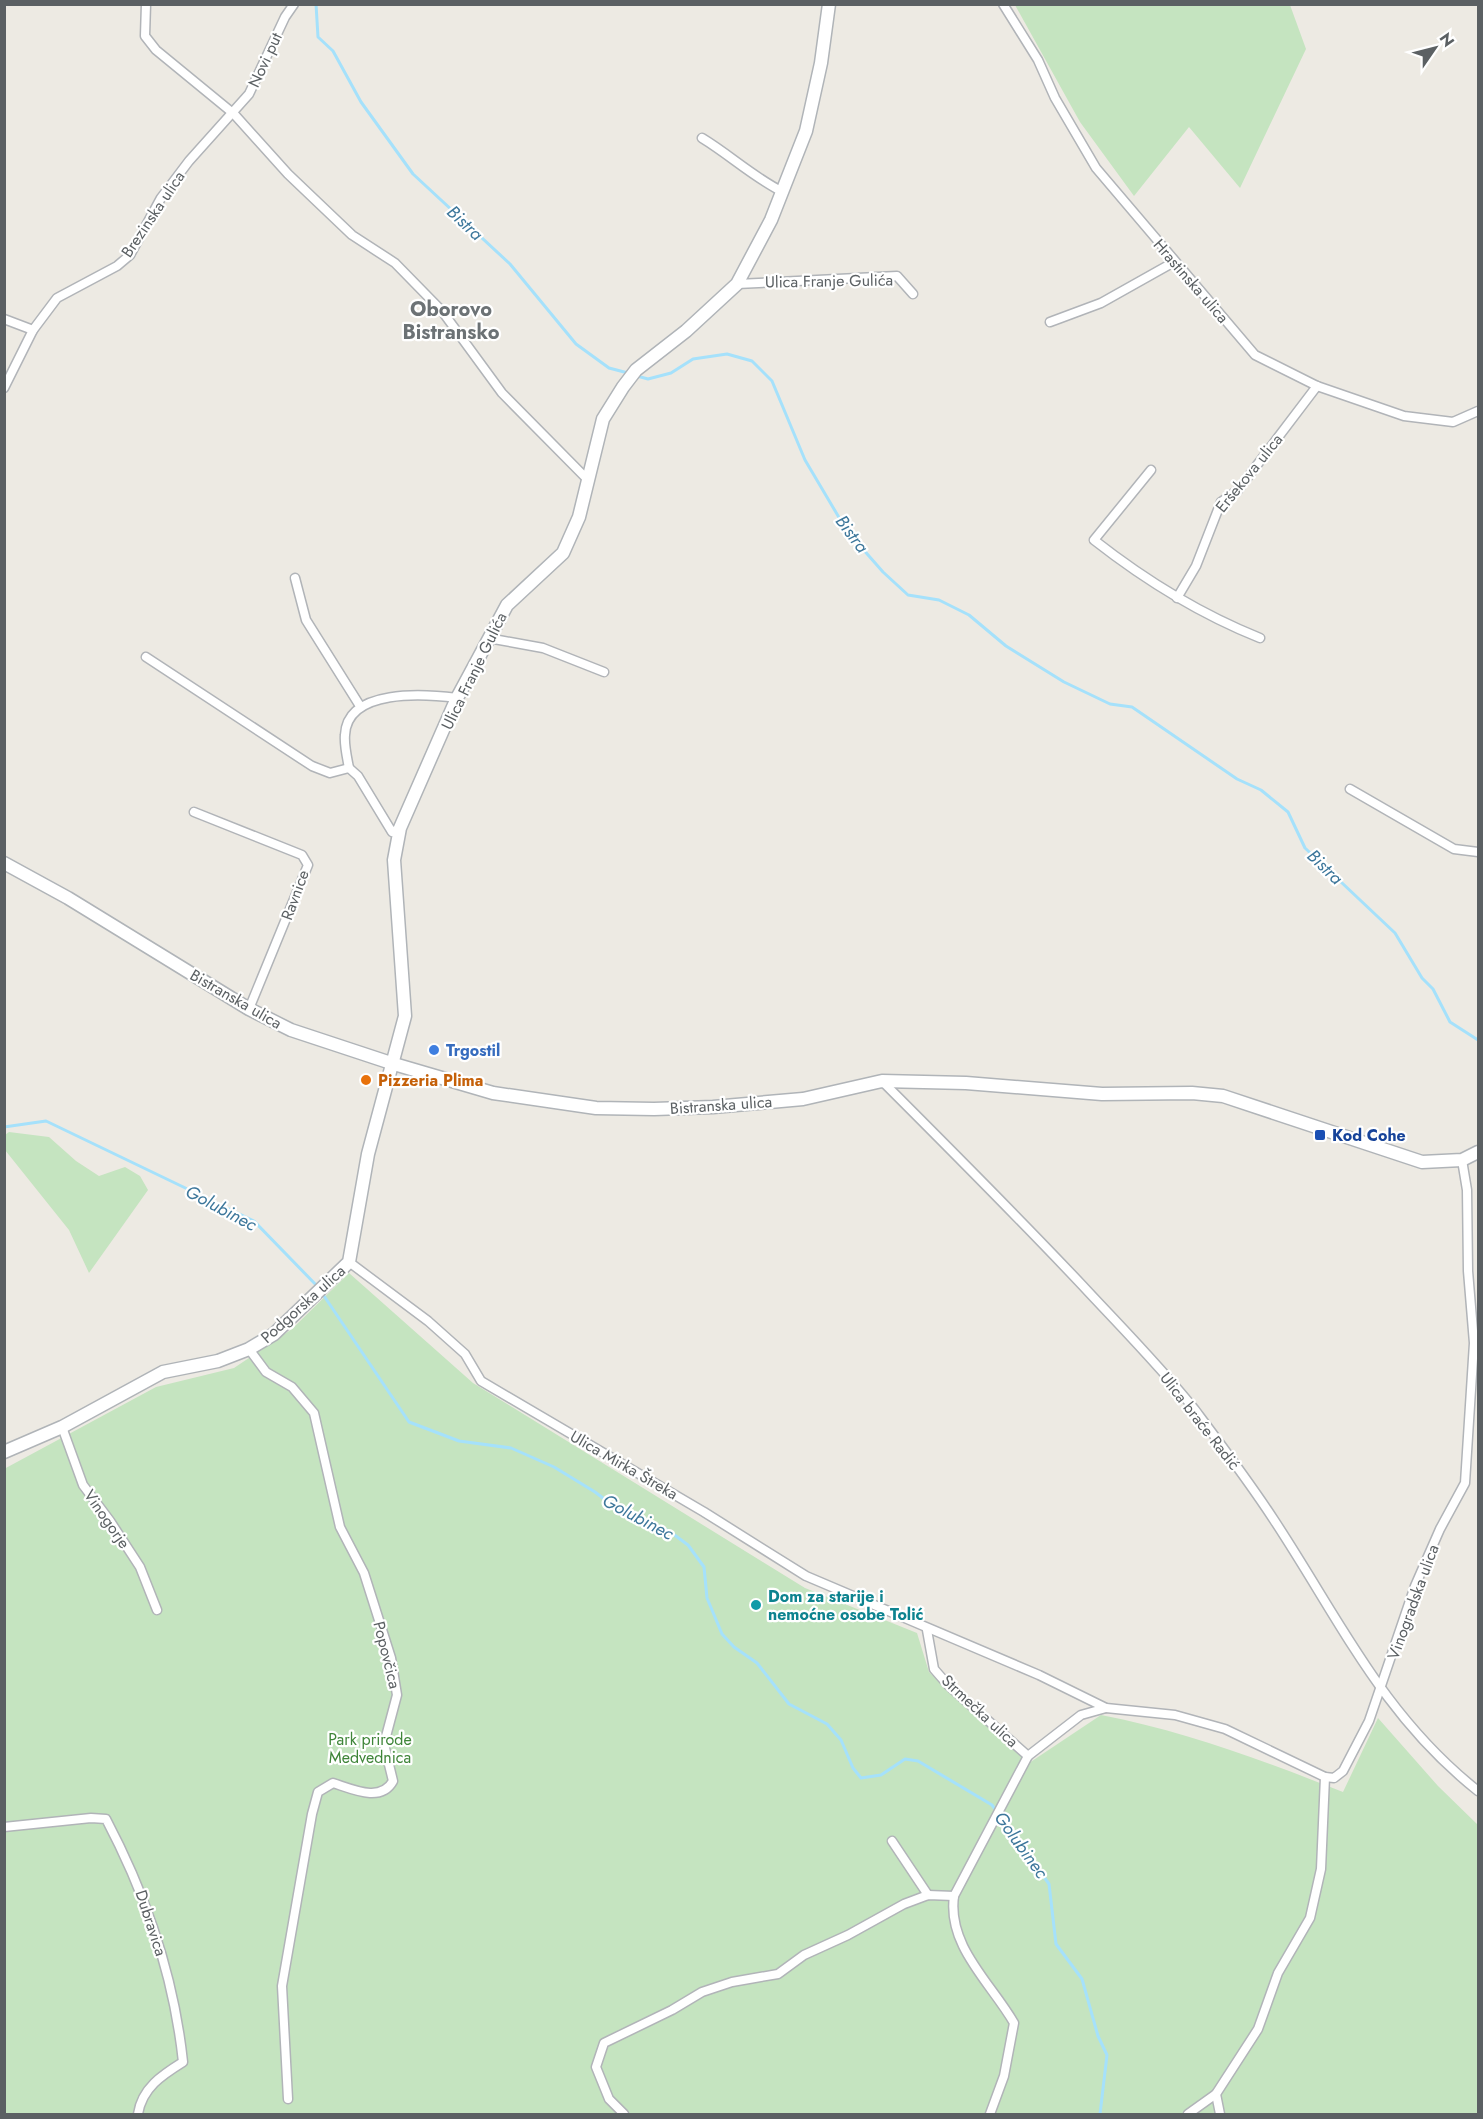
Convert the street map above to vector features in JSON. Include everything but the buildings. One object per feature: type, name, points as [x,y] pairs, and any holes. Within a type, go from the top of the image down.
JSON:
[{"type":"main road","name":"Ulica Franje Gulića","points":[[394,1064],[405,1016],[394,860],[400,828],[458,698],[507,605],[563,553],[579,517],[603,419],[629,379],[737,284],[783,192],[806,131],[821,63],[829,4]]},
{"type":"main road","name":"Bistranska ulica","points":[[4,863],[68,898],[249,1009],[291,1030],[493,1093],[596,1108],[735,1105],[803,1099],[882,1081],[966,1083],[1102,1094],[1192,1093],[1223,1096],[1422,1162],[1462,1160],[1479,1152]]},
{"type":"main road","name":"Podgorska ulica","points":[[4,1452],[62,1427],[163,1372],[218,1361],[249,1349],[274,1334],[321,1292],[349,1262],[368,1154],[394,1064]]},
{"type":"street","points":[[146,4],[145,36],[156,50],[234,114],[288,174],[352,235],[395,263],[442,311],[502,393],[587,478]]},
{"type":"street","name":"Novi put","points":[[234,114],[249,94],[285,17],[294,4]]},
{"type":"street","name":"Hrastinska ulica","points":[[1003,4],[1034,52],[1055,98],[1096,168],[1255,355],[1317,386],[1404,416],[1453,422],[1479,411]]},
{"type":"street","name":"Brezinska ulica","points":[[4,388],[33,330],[57,298],[117,266],[130,255],[161,198],[189,161],[234,114]]},
{"type":"street","points":[[702,138],[730,154],[760,181],[783,192]]},
{"type":"street","points":[[1050,322],[1101,303],[1174,262]]},
{"type":"street","name":"Ulica Franje Gulića","points":[[737,284],[897,276],[913,294]]},
{"type":"street","points":[[4,319],[33,330]]},
{"type":"street","name":"Eršekova ulica","points":[[1177,598],[1196,566],[1205,537],[1221,502],[1238,490],[1317,386]]},
{"type":"street","points":[[1151,470],[1094,540],[1177,598],[1223,623],[1260,638]]},
{"type":"street","points":[[296,578],[306,620],[360,706]]},
{"type":"street","points":[[488,638],[543,648],[604,672]]},
{"type":"street","points":[[146,657],[312,766],[330,773],[349,768]]},
{"type":"street","points":[[400,828],[392,832],[358,776],[349,768],[345,735],[353,711],[360,706],[404,695],[458,698]]},
{"type":"street","points":[[1350,789],[1454,849],[1479,852]]},
{"type":"street","name":"Ravnice","points":[[194,812],[302,855],[308,865],[249,1009]]},
{"type":"street","name":"Ulica braće Radić","points":[[882,1081],[1005,1203],[1131,1337],[1194,1410],[1274,1520],[1356,1655],[1381,1689],[1414,1732],[1448,1767],[1479,1791]]},
{"type":"street","name":"Vinogradska ulica","points":[[1325,1777],[1334,1778],[1343,1771],[1381,1689],[1415,1586],[1440,1529],[1465,1483],[1474,1343],[1468,1271],[1467,1190],[1462,1160]]},
{"type":"street","name":"Ulica Mirka Štreka","points":[[349,1262],[428,1321],[465,1354],[481,1381],[704,1512],[806,1576],[927,1630],[1039,1675],[1106,1708]]},
{"type":"street","name":"Popovčica","points":[[249,1349],[266,1372],[292,1387],[314,1413],[340,1527],[364,1573],[391,1658],[397,1695],[384,1744],[393,1781],[389,1789],[378,1794],[333,1783],[318,1792],[312,1814],[282,1986],[288,2099]]},
{"type":"street","name":"Vinogorje","points":[[62,1427],[83,1485],[140,1567],[157,1610]]},
{"type":"street","name":"Strmečka ulica","points":[[927,1630],[934,1669],[948,1685],[1028,1756]]},
{"type":"street","points":[[990,2115],[1004,2076],[1014,2023],[961,1947],[952,1910],[954,1896],[1028,1756],[1082,1715],[1106,1708],[1175,1715],[1225,1729],[1325,1777],[1321,1869],[1310,1918],[1278,1973],[1258,2029],[1216,2094],[1188,2115]]},
{"type":"street","name":"Dubravica","points":[[4,1827],[92,1818],[106,1820],[142,1892],[161,1952],[181,2037],[183,2062],[162,2075],[145,2092],[138,2115]]},
{"type":"street","points":[[892,1841],[928,1895]]},
{"type":"street","points":[[624,2115],[609,2099],[596,2067],[604,2043],[672,2010],[702,1992],[732,1982],[778,1974],[804,1954],[848,1935],[904,1904],[928,1895],[954,1896]]},
{"type":"street","points":[[1216,2094],[1220,2115]]},
{"type":"green space","points":[[1015,5],[1290,5],[1306,49],[1240,188],[1189,127],[1134,196],[1080,122]]},
{"type":"green space","points":[[9,1132],[49,1137],[76,1161],[99,1176],[125,1167],[140,1176],[148,1190],[89,1273],[69,1230],[5,1150],[5,1135]]},
{"type":"green space","name":"Park prirode Medvednica","points":[[349,1273],[473,1383],[805,1588],[917,1633],[929,1672],[1029,1763],[1101,1715],[1194,1738],[1343,1792],[1378,1718],[1438,1786],[1478,1825],[1478,2114],[5,2114],[4,1469],[156,1387],[234,1368],[292,1329]]},
{"type":"waterway","name":"Bistra","points":[[316,4],[318,37],[333,51],[361,102],[413,174],[510,264],[576,344],[609,368],[628,373]]},
{"type":"waterway","name":"Bistra","points":[[637,376],[648,379],[671,373],[693,359],[727,354],[752,361],[772,381],[805,460],[847,531],[883,572],[908,595],[939,600],[969,615],[1006,646],[1064,682],[1110,704],[1132,707],[1237,779],[1261,790],[1288,812],[1305,848],[1395,933],[1422,978],[1433,989],[1450,1022],[1478,1040]]},
{"type":"waterway","name":"Golubinec","points":[[4,1127],[46,1121],[254,1221],[319,1288]]},
{"type":"waterway","name":"Golubinec","points":[[322,1293],[409,1422],[459,1441],[511,1448],[554,1467],[595,1492],[624,1514],[669,1531],[688,1545],[704,1567],[707,1598],[722,1634],[734,1647],[757,1663],[789,1704],[827,1724],[841,1740],[853,1768],[861,1778],[881,1775],[905,1759],[918,1761],[992,1805],[1049,1884],[1056,1944],[1082,1979],[1098,2036],[1107,2055],[1100,2114]]},
{"type":"place","name":"Trgostil","points":[[434,1050]]},
{"type":"place","name":"Pizzeria Plima","points":[[366,1080]]},
{"type":"place","name":"Kod Cohe","points":[[1320,1135]]},
{"type":"place","name":"Dom za starije i nemoćne osobe Tolić","points":[[756,1605]]},
{"type":"district","name":"Oborovo Bistransko","points":[[451,320]]}]
